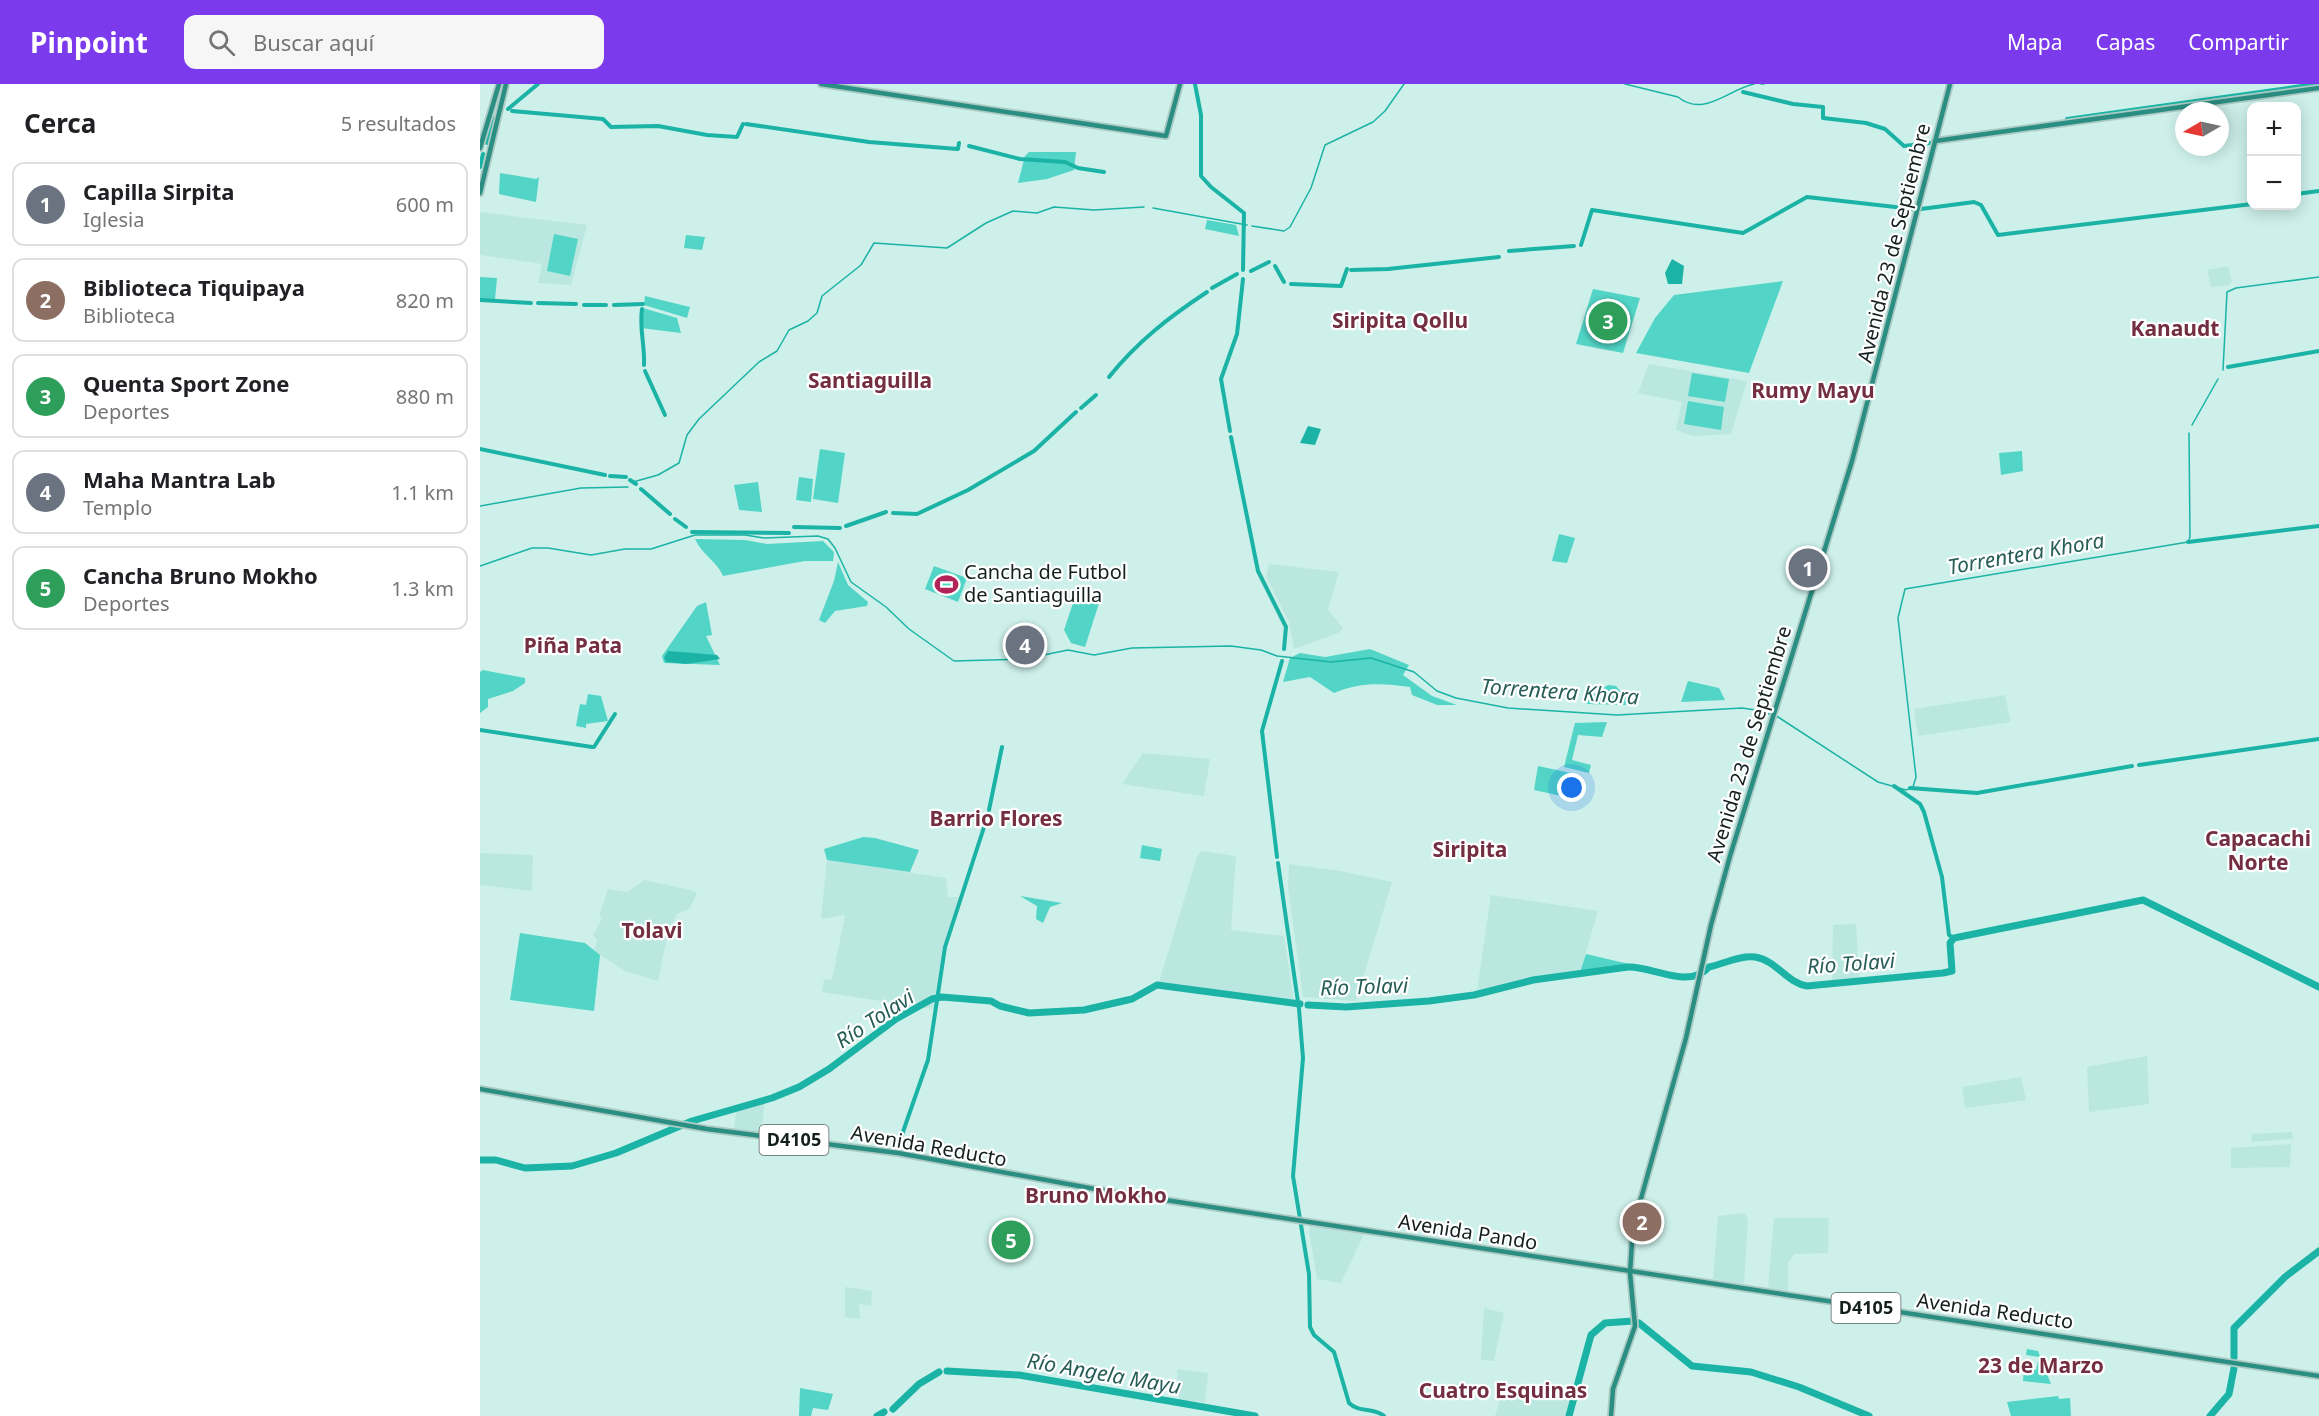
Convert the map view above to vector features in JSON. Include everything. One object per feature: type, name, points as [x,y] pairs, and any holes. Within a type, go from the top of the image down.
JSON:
[{"type":"main road","points":[[480,148],[499,84]]},
{"type":"main road","points":[[480,193],[506,84]]},
{"type":"main road","points":[[821,84],[1166,136],[1180,84]]},
{"type":"main road","name":"Avenida 23 de Septiembre","points":[[1611,1416],[1613,1389],[1635,1326],[1630,1273],[1634,1227],[1642,1191],[1686,1038],[1716,905],[1772,715],[1852,461],[1950,84]]},
{"type":"main road","points":[[1935,141],[2319,88]]},
{"type":"main road","name":"Avenida Reducto","points":[[480,1089],[689,1125],[898,1153],[1014,1176],[1300,1221]]},
{"type":"main road","name":"Avenida Pando","points":[[1300,1221],[1630,1273]]},
{"type":"main road","name":"Avenida Reducto","points":[[1630,1273],[2319,1376]]},
{"type":"shaded area","points":[[480,212],[587,225],[571,285],[538,283],[542,264],[480,255]]},
{"type":"shaded area","points":[[2228,266],[2232,281],[2229,285],[2211,287],[2207,270]]},
{"type":"shaded area","points":[[1649,364],[1747,381],[1731,434],[1693,436],[1676,430],[1682,402],[1638,393]]},
{"type":"shaded area","points":[[1269,564],[1339,572],[1328,610],[1343,628],[1338,633],[1294,649],[1289,622],[1266,577]]},
{"type":"shaded area","points":[[2005,695],[2011,722],[1918,736],[1914,709]]},
{"type":"shaded area","points":[[1143,753],[1210,759],[1204,796],[1122,784]]},
{"type":"shaded area","points":[[1202,851],[1236,856],[1231,930],[1284,936],[1294,1002],[1159,982],[1198,854]]},
{"type":"shaded area","points":[[480,853],[533,855],[532,891],[480,885]]},
{"type":"shaded area","points":[[827,860],[946,878],[948,897],[960,897],[943,946],[933,1009],[822,992],[824,979],[832,980],[845,915],[821,919]]},
{"type":"shaded area","points":[[1289,864],[1340,871],[1392,882],[1356,1001],[1303,997],[1288,888]]},
{"type":"shaded area","points":[[645,880],[694,891],[697,894],[689,909],[677,914],[667,937],[658,981],[625,971],[594,951],[597,940],[593,936],[602,918],[599,916],[608,889],[627,892]]},
{"type":"shaded area","points":[[1491,895],[1598,911],[1580,972],[1537,977],[1477,990]]},
{"type":"shaded area","points":[[1856,924],[1859,979],[1832,983],[1833,925]]},
{"type":"shaded area","points":[[2147,1056],[2149,1104],[2089,1112],[2087,1067]]},
{"type":"shaded area","points":[[2021,1077],[2026,1100],[1965,1108],[1962,1087]]},
{"type":"shaded area","points":[[762,1098],[765,1101],[761,1133],[734,1129],[737,1105]]},
{"type":"shaded area","points":[[2292,1132],[2293,1139],[2252,1142],[2251,1134]]},
{"type":"shaded area","points":[[2291,1144],[2290,1167],[2231,1168],[2231,1148]]},
{"type":"shaded area","points":[[1744,1213],[1748,1219],[1744,1284],[1713,1279],[1718,1216]]},
{"type":"shaded area","points":[[1774,1218],[1829,1218],[1828,1253],[1795,1254],[1788,1262],[1788,1291],[1768,1288]]},
{"type":"shaded area","points":[[1310,1225],[1364,1234],[1341,1283],[1317,1279]]},
{"type":"shaded area","points":[[845,1287],[872,1291],[871,1306],[859,1304],[860,1319],[845,1317]]},
{"type":"shaded area","points":[[1484,1308],[1504,1313],[1494,1361],[1481,1360]]},
{"type":"shaded area","points":[[1177,1369],[1208,1373],[1205,1402],[1179,1400]]},
{"type":"shaded area","points":[[1514,1390],[1571,1398],[1566,1416],[1495,1416],[1502,1392]]},
{"type":"green space","points":[[1029,152],[1076,152],[1074,170],[1047,179],[1018,183],[1025,156]]},
{"type":"green space","points":[[500,173],[536,179],[539,177],[536,202],[499,194]]},
{"type":"green space","points":[[1207,220],[1236,225],[1239,236],[1205,229]]},
{"type":"green space","points":[[554,234],[578,239],[570,276],[547,271]]},
{"type":"green space","points":[[686,235],[705,237],[702,250],[684,248]]},
{"type":"green space","points":[[480,277],[497,278],[495,300],[480,299]]},
{"type":"green space","points":[[1783,281],[1749,373],[1636,353],[1655,318],[1674,295]]},
{"type":"green space","points":[[1593,289],[1640,298],[1623,353],[1576,344]]},
{"type":"green space","points":[[645,296],[690,307],[687,318],[644,305]]},
{"type":"green space","points":[[643,308],[677,318],[681,333],[641,328]]},
{"type":"green space","points":[[1692,373],[1729,379],[1725,402],[1688,396]]},
{"type":"green space","points":[[1688,401],[1724,407],[1721,430],[1684,424]]},
{"type":"green space","points":[[820,449],[845,453],[838,503],[813,499]]},
{"type":"green space","points":[[2022,451],[2023,471],[2001,475],[1999,453]]},
{"type":"green space","points":[[799,477],[813,479],[811,502],[796,500]]},
{"type":"green space","points":[[758,482],[762,512],[739,510],[734,485]]},
{"type":"green space","points":[[1559,534],[1575,538],[1567,563],[1552,561]]},
{"type":"green space","points":[[695,539],[745,540],[767,544],[823,541],[834,552],[833,561],[805,561],[723,576]]},
{"type":"green space","points":[[838,562],[848,585],[868,602],[867,606],[835,611],[825,623],[819,620],[834,581]]},
{"type":"green space","name":"Cancha de Futbol de Santiaguilla","points":[[934,566],[967,578],[958,602],[925,589]]},
{"type":"green space","points":[[1077,591],[1101,597],[1085,647],[1071,643],[1064,630]]},
{"type":"green space","points":[[706,602],[712,635],[706,636],[720,665],[664,663],[662,656],[697,606]]},
{"type":"green space","points":[[1370,649],[1409,665],[1403,675],[1432,696],[1457,705],[1437,705],[1412,695],[1410,687],[1362,685],[1334,693],[1310,677],[1283,682],[1290,658],[1300,653],[1325,657]]},
{"type":"green space","points":[[483,670],[525,678],[525,683],[513,691],[488,699],[488,707],[480,713],[480,672]]},
{"type":"green space","points":[[1688,681],[1719,688],[1725,700],[1681,702]]},
{"type":"green space","points":[[1608,685],[1616,686],[1620,691],[1629,692],[1626,705],[1587,704],[1589,697]]},
{"type":"green space","points":[[588,694],[601,696],[608,721],[586,724],[586,728],[576,726],[580,704],[586,705]]},
{"type":"green space","points":[[1607,722],[1602,737],[1578,735],[1572,760],[1591,765],[1589,773],[1564,767],[1575,723]]},
{"type":"green space","points":[[1538,766],[1571,773],[1566,797],[1534,790]]},
{"type":"green space","points":[[863,837],[919,850],[910,872],[827,860],[824,849]]},
{"type":"green space","points":[[1142,845],[1162,849],[1160,861],[1140,858]]},
{"type":"green space","points":[[1020,896],[1062,903],[1050,907],[1043,923],[1036,919],[1037,906]]},
{"type":"green space","points":[[520,933],[585,943],[600,955],[594,1011],[510,1000]]},
{"type":"green space","points":[[1586,954],[1629,964],[1630,964],[1580,972]]},
{"type":"green space","points":[[1004,1229],[1030,1232],[1027,1256],[1001,1252]]},
{"type":"green space","points":[[2027,1349],[2038,1351],[2051,1384],[2023,1381],[2024,1369],[2036,1370],[2039,1357],[2026,1355]]},
{"type":"green space","points":[[800,1388],[833,1394],[828,1410],[813,1408],[811,1416],[799,1416]]},
{"type":"green space","points":[[2058,1396],[2059,1399],[2070,1398],[2071,1416],[2011,1416],[2007,1402]]},
{"type":"water","points":[[1672,259],[1684,266],[1682,284],[1668,284],[1665,273]]},
{"type":"water","points":[[1308,426],[1321,429],[1315,445],[1300,443]]},
{"type":"water","points":[[668,651],[717,655],[720,659],[686,664],[666,662],[664,658]]},
{"type":"waterway","points":[[508,109],[538,84]]},
{"type":"waterway","points":[[1195,84],[1201,115],[1201,176],[1211,187],[1244,213],[1243,270]]},
{"type":"waterway","points":[[1252,226],[1284,231],[1290,227],[1311,188],[1325,145],[1373,122],[1385,111],[1404,84]]},
{"type":"waterway","points":[[1625,84],[1678,97],[1697,105],[1716,100],[1754,84]]},
{"type":"waterway","points":[[2067,119],[2316,84]]},
{"type":"waterway","points":[[1743,92],[1793,104],[1823,107],[1823,118],[1866,123],[1885,129],[1904,146],[1930,143]]},
{"type":"waterway","points":[[512,111],[603,119],[611,127],[658,126],[707,135],[737,137],[743,124]]},
{"type":"waterway","points":[[487,143],[495,118]]},
{"type":"waterway","points":[[746,124],[869,142],[958,149],[959,143]]},
{"type":"waterway","points":[[969,146],[1020,159],[1065,162],[1078,168],[1104,172]]},
{"type":"waterway","points":[[480,167],[483,154]]},
{"type":"waterway","points":[[2301,193],[2319,191]]},
{"type":"waterway","points":[[1581,245],[1592,210],[1743,233],[1807,197],[1913,209]]},
{"type":"waterway","points":[[1921,209],[1974,202],[1981,205],[1998,235],[2247,205]]},
{"type":"waterway","points":[[633,482],[658,475],[679,463],[687,435],[699,419],[759,362],[777,351],[789,330],[808,321],[817,313],[822,296],[861,265],[874,243],[947,248],[986,223],[1013,211],[1037,213],[1054,207],[1094,210],[1144,207]]},
{"type":"waterway","points":[[1153,208],[1247,225]]},
{"type":"waterway","points":[[1509,251],[1574,246]]},
{"type":"waterway","points":[[1351,270],[1388,269],[1499,257]]},
{"type":"waterway","points":[[1251,271],[1269,262]]},
{"type":"waterway","points":[[1275,266],[1284,282]]},
{"type":"waterway","points":[[1291,284],[1341,286],[1347,269]]},
{"type":"waterway","points":[[1212,288],[1237,274]]},
{"type":"waterway","name":"Torrentera Khora","points":[[2223,370],[2227,292],[2236,288],[2319,277]]},
{"type":"waterway","points":[[1230,431],[1221,379],[1237,334],[1243,279]]},
{"type":"waterway","points":[[1109,377],[1154,331],[1207,292]]},
{"type":"waterway","points":[[480,300],[531,303]]},
{"type":"waterway","points":[[538,303],[576,304]]},
{"type":"waterway","points":[[614,305],[643,304]]},
{"type":"waterway","points":[[584,305],[606,305]]},
{"type":"waterway","points":[[642,309],[644,365]]},
{"type":"waterway","points":[[2228,367],[2319,351]]},
{"type":"waterway","points":[[645,371],[665,415]]},
{"type":"waterway","name":"Torrentera Khora","points":[[2192,425],[2218,379]]},
{"type":"waterway","points":[[1081,408],[1096,395]]},
{"type":"waterway","points":[[893,513],[917,514],[968,490],[1034,451],[1076,412]]},
{"type":"waterway","name":"Torrentera Khora","points":[[480,566],[532,548],[548,548],[591,555],[625,549],[651,549],[695,535],[745,535],[764,538],[818,536],[828,539],[835,548],[851,582],[886,607],[909,629],[954,661],[1024,659],[1068,650],[1094,655],[1132,648],[1231,646],[1261,650],[1277,656],[1331,662],[1371,658],[1414,672],[1437,691],[1456,698],[1508,708],[1617,715],[1742,708],[1778,717],[1878,782],[1906,790],[1913,787],[1916,777],[1898,618],[1905,589],[2188,542],[2190,537],[2189,433]]},
{"type":"waterway","points":[[1231,437],[1258,571],[1286,627],[1284,649]]},
{"type":"waterway","points":[[480,449],[605,475]]},
{"type":"waterway","points":[[610,476],[626,477]]},
{"type":"waterway","points":[[630,480],[636,484]]},
{"type":"waterway","points":[[480,506],[581,488],[628,487]]},
{"type":"waterway","points":[[641,489],[670,514]]},
{"type":"waterway","points":[[846,526],[886,512]]},
{"type":"waterway","points":[[675,519],[686,527]]},
{"type":"waterway","points":[[2188,542],[2319,526]]},
{"type":"waterway","points":[[794,527],[840,528]]},
{"type":"waterway","name":"Torrentera Khora","points":[[692,532],[789,533]]},
{"type":"waterway","points":[[1277,857],[1262,731],[1282,661]]},
{"type":"waterway","points":[[594,747],[615,714]]},
{"type":"waterway","points":[[480,730],[592,747]]},
{"type":"waterway","points":[[2139,765],[2319,739]]},
{"type":"waterway","points":[[989,810],[1002,747]]},
{"type":"waterway","points":[[1910,788],[1977,793],[2132,766]]},
{"type":"waterway","points":[[1894,786],[1920,804],[1924,812],[1942,877],[1949,935],[1954,938]]},
{"type":"waterway","points":[[897,1149],[928,1060],[945,947],[987,818]]},
{"type":"waterway","points":[[1278,863],[1299,1009],[1303,1058],[1293,1176],[1309,1274],[1310,1327],[1314,1335],[1334,1352],[1349,1403],[1357,1408],[1384,1416]]},
{"type":"waterway","name":"Río Tolavi","points":[[1308,1005],[1346,1007],[1429,1001],[1474,995],[1533,980],[1628,967],[1691,977],[1701,974],[1709,967],[1749,957],[1769,962],[1793,981],[1807,986],[1943,973],[1952,971],[1950,943],[1954,938],[2143,900],[2319,987]]},
{"type":"waterway","name":"Río Tolavi","points":[[480,1160],[496,1160],[525,1168],[572,1166],[616,1153],[692,1121],[772,1098],[799,1087],[829,1069],[896,1019],[932,999],[942,997],[991,1001],[1000,1006],[1029,1013],[1084,1010],[1132,999],[1157,985],[1300,1004]]},
{"type":"waterway","name":"Río Angela Mayu","points":[[2234,1357],[2234,1328],[2285,1277],[2319,1251]]},
{"type":"waterway","name":"Río Angela Mayu","points":[[1569,1416],[1591,1335],[1605,1323],[1633,1321]]},
{"type":"waterway","name":"Río Angela Mayu","points":[[1639,1323],[1692,1366],[1751,1372],[1799,1387],[1869,1416]]},
{"type":"waterway","name":"Río Angela Mayu","points":[[2210,1416],[2229,1394],[2234,1368]]},
{"type":"waterway","name":"Río Angela Mayu","points":[[947,1371],[1019,1375],[1255,1416]]},
{"type":"waterway","name":"Río Angela Mayu","points":[[893,1409],[919,1384],[939,1372]]},
{"type":"waterway","name":"Río Angela Mayu","points":[[877,1416],[884,1412]]},
{"type":"place","name":"Quenta Sport Zone","points":[[1608,321]]},
{"type":"place","name":"Capilla Sirpita","points":[[1808,568]]},
{"type":"place","name":"Cancha de Futbol de Santiaguilla","points":[[946,584]]},
{"type":"place","name":"Maha Mantra Lab","points":[[1025,645]]},
{"type":"place","name":"Biblioteca Tiquipaya","points":[[1642,1222]]},
{"type":"place","name":"Cancha Bruno Mokho","points":[[1011,1240]]},
{"type":"district","name":"Siripita Qollu","points":[[1400,321]]},
{"type":"district","name":"Kanaudt","points":[[2175,329]]},
{"type":"district","name":"Santiaguilla","points":[[870,381]]},
{"type":"district","name":"Rumy Mayu","points":[[1813,391]]},
{"type":"district","name":"Piña Pata","points":[[573,646]]},
{"type":"district","name":"Barrio Flores","points":[[996,819]]},
{"type":"district","name":"Siripita","points":[[1470,850]]},
{"type":"district","name":"Capacachi Norte","points":[[2258,851]]},
{"type":"district","name":"Tolavi","points":[[652,931]]},
{"type":"district","name":"Bruno Mokho","points":[[1096,1196]]},
{"type":"district","name":"23 de Marzo","points":[[2041,1366]]},
{"type":"district","name":"Cuatro Esquinas","points":[[1503,1391]]}]
